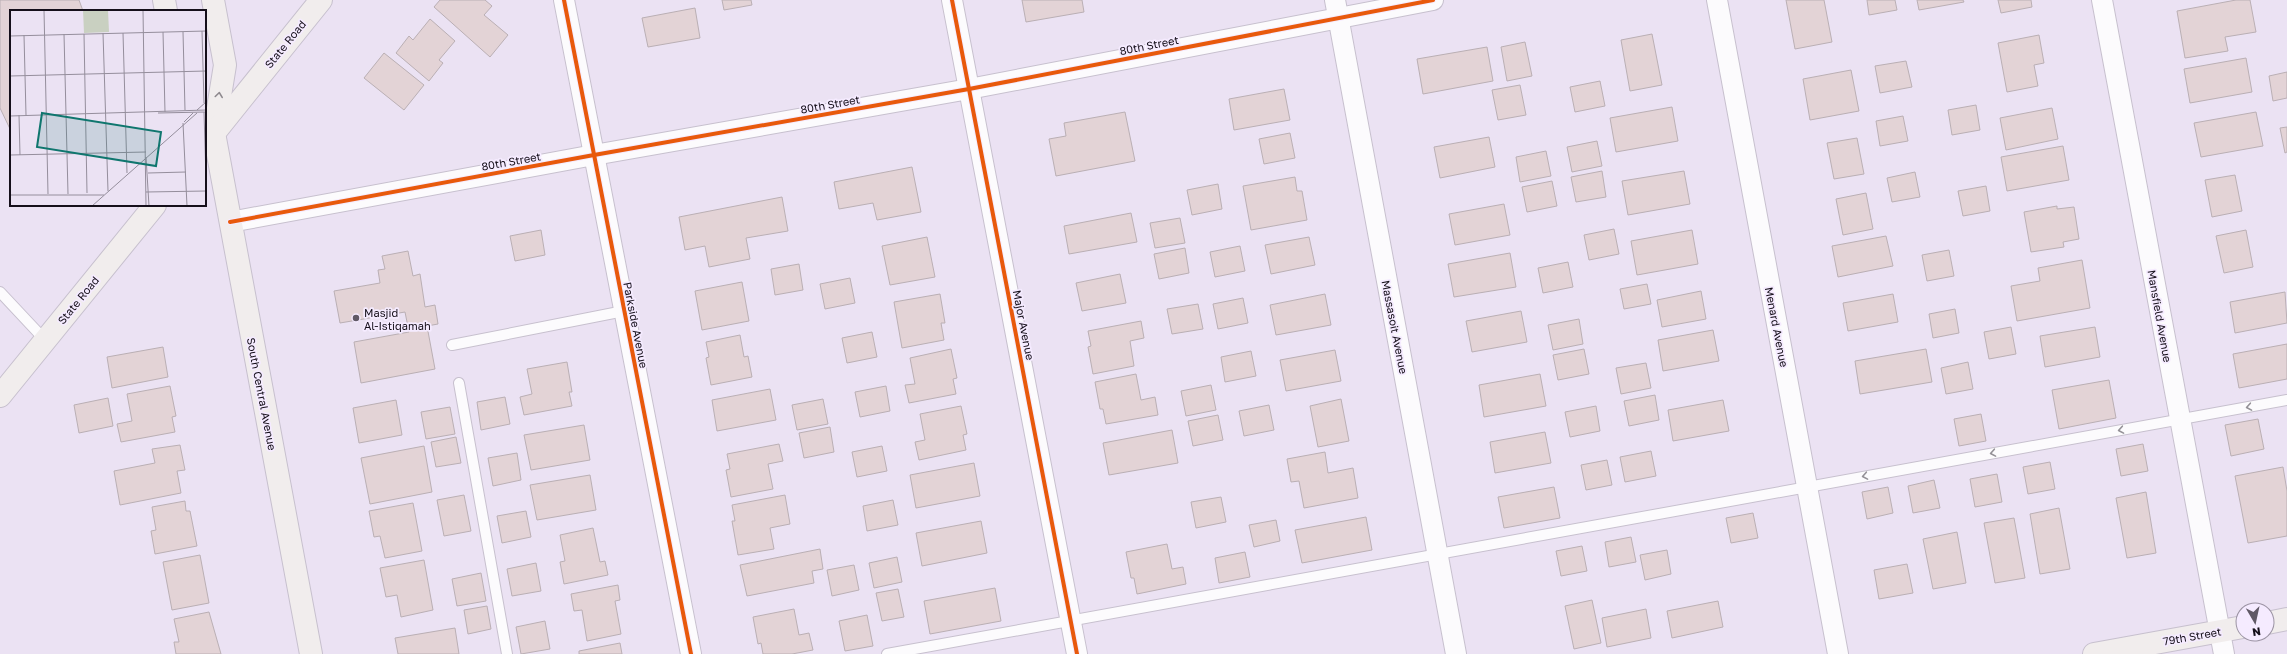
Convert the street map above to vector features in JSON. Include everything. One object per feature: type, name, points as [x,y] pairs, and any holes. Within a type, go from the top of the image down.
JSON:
[{"type":"street","points":[[164,0],[166,10]]},
{"type":"street","name":"South Central Avenue","points":[[213,0],[225,65],[208,133],[230,222],[311,654]]},
{"type":"street","name":"State Road","points":[[208,133],[321,0]]},
{"type":"street","name":"Parkside Avenue","points":[[564,0],[691,654]]},
{"type":"street","name":"Major Avenue","points":[[952,0],[1077,654]]},
{"type":"street","name":"80th Street","points":[[230,222],[594,155],[970,89],[1336,9],[1433,0]]},
{"type":"street","name":"Menard Avenue","points":[[1716,0],[1838,654]]},
{"type":"street","name":"Mansfield Avenue","points":[[2102,0],[2224,654]]},
{"type":"street","name":"Massasoit Avenue","points":[[1336,9],[1456,654]]},
{"type":"street","name":"State Road","points":[[0,396],[154,206]]},
{"type":"street","points":[[2275,621],[2287,619]]},
{"type":"street","name":"79th Street","points":[[2094,654],[2235,628]]},
{"type":"lane","points":[[0,292],[45,340]]},
{"type":"lane","points":[[452,346],[624,311]]},
{"type":"lane","points":[[459,383],[508,654]]},
{"type":"lane","points":[[887,654],[2287,400]]},
{"type":"building","points":[[0,0],[79,0],[83,10],[10,10],[10,129],[0,108]]},
{"type":"building","points":[[440,0],[485,0],[492,6],[484,15],[508,35],[490,57],[434,7]]},
{"type":"building","points":[[722,0],[751,0],[752,5],[724,10]]},
{"type":"building","points":[[1022,0],[1082,0],[1084,12],[1026,22]]},
{"type":"building","points":[[1786,0],[1824,0],[1832,42],[1795,49]]},
{"type":"building","points":[[1867,0],[1895,0],[1897,10],[1869,15]]},
{"type":"building","points":[[1917,0],[1963,0],[1964,2],[1919,10]]},
{"type":"building","points":[[1998,0],[2031,0],[2032,7],[2001,13]]},
{"type":"building","points":[[2236,0],[2250,0],[2256,32],[2225,37],[2228,51],[2185,58],[2177,11]]},
{"type":"building","points":[[695,8],[700,38],[648,47],[642,18]]},
{"type":"building","points":[[430,19],[455,41],[439,60],[443,63],[429,81],[396,53],[409,36],[413,40]]},
{"type":"building","points":[[1652,34],[1662,85],[1630,91],[1621,40]]},
{"type":"building","points":[[2039,35],[2044,63],[2034,65],[2038,86],[2007,92],[1998,43]]},
{"type":"building","points":[[1525,42],[1532,76],[1507,81],[1501,47]]},
{"type":"building","points":[[1487,47],[1493,81],[1423,94],[1417,59]]},
{"type":"building","points":[[384,53],[424,85],[404,110],[364,78]]},
{"type":"building","points":[[2246,58],[2252,92],[2190,103],[2184,69]]},
{"type":"building","points":[[1906,61],[1912,87],[1880,93],[1875,66]]},
{"type":"building","points":[[1851,70],[1859,111],[1810,120],[1803,79]]},
{"type":"building","points":[[2287,72],[2287,98],[2273,101],[2269,76]]},
{"type":"building","points":[[1600,81],[1605,106],[1575,112],[1570,87]]},
{"type":"building","points":[[1520,85],[1526,115],[1498,120],[1492,90]]},
{"type":"building","points":[[1284,89],[1290,120],[1234,130],[1229,99]]},
{"type":"building","points":[[1976,105],[1980,130],[1952,135],[1948,110]]},
{"type":"building","points":[[1672,107],[1678,141],[1616,152],[1610,118]]},
{"type":"building","points":[[2052,108],[2058,139],[2006,150],[2000,118]]},
{"type":"building","points":[[1125,112],[1135,161],[1056,176],[1049,139],[1066,136],[1064,123]]},
{"type":"building","points":[[2256,112],[2263,146],[2201,157],[2194,123]]},
{"type":"building","points":[[1903,116],[1908,141],[1880,146],[1876,121]]},
{"type":"building","points":[[2287,127],[2287,152],[2285,153],[2280,128]]},
{"type":"building","points":[[1290,133],[1295,158],[1264,164],[1259,139]]},
{"type":"building","points":[[1489,137],[1495,167],[1440,178],[1434,147]]},
{"type":"building","points":[[1857,138],[1864,174],[1834,179],[1827,143]]},
{"type":"building","points":[[1597,141],[1602,166],[1572,172],[1567,147]]},
{"type":"building","points":[[2063,146],[2069,180],[2007,191],[2001,157]]},
{"type":"building","points":[[1546,151],[1551,176],[1520,182],[1516,157]]},
{"type":"building","points":[[912,167],[921,212],[877,220],[873,203],[839,209],[834,182]]},
{"type":"building","points":[[1602,171],[1606,197],[1576,202],[1571,177]]},
{"type":"building","points":[[1684,171],[1690,204],[1628,215],[1622,181]]},
{"type":"building","points":[[1915,172],[1920,197],[1892,202],[1887,178]]},
{"type":"building","points":[[2235,175],[2242,211],[2212,217],[2205,180]]},
{"type":"building","points":[[1295,177],[1297,191],[1302,191],[1307,220],[1251,230],[1243,186]]},
{"type":"building","points":[[1552,181],[1557,206],[1527,212],[1522,187]]},
{"type":"building","points":[[1218,184],[1222,209],[1192,215],[1187,190]]},
{"type":"building","points":[[1986,186],[1990,211],[1963,216],[1958,191]]},
{"type":"building","points":[[1866,193],[1873,229],[1843,235],[1836,199]]},
{"type":"building","points":[[782,197],[788,231],[746,238],[750,259],[709,267],[705,246],[685,250],[679,217]]},
{"type":"building","points":[[1504,204],[1510,235],[1455,245],[1449,214]]},
{"type":"building","points":[[2057,206],[2057,209],[2074,207],[2079,239],[2063,242],[2064,247],[2031,252],[2024,212]]},
{"type":"building","points":[[1131,213],[1137,242],[1069,254],[1064,226]]},
{"type":"building","points":[[1180,218],[1185,243],[1155,248],[1150,223]]},
{"type":"building","points":[[1614,229],[1619,254],[1589,260],[1584,235]]},
{"type":"building","points":[[541,230],[545,255],[515,261],[510,236]]},
{"type":"building","points":[[1692,230],[1698,264],[1637,275],[1631,241]]},
{"type":"building","points":[[2246,230],[2253,267],[2224,273],[2216,236]]},
{"type":"building","points":[[1886,236],[1893,266],[1838,277],[1832,246]]},
{"type":"building","points":[[927,237],[935,277],[890,285],[882,246]]},
{"type":"building","points":[[1309,237],[1315,265],[1271,274],[1265,245]]},
{"type":"building","points":[[1240,246],[1245,271],[1215,277],[1210,252]]},
{"type":"building","points":[[1185,248],[1189,273],[1159,279],[1154,254]]},
{"type":"building","points":[[1949,250],[1954,276],[1927,281],[1922,255]]},
{"type":"building","name":"Masjid Al-Istiqamah","points":[[408,251],[413,276],[420,274],[425,307],[435,305],[438,324],[427,326],[435,369],[361,383],[354,342],[409,332],[405,312],[340,323],[334,291],[380,283],[378,270],[385,269],[382,256]]},
{"type":"building","points":[[1510,253],[1516,287],[1454,297],[1448,264]]},
{"type":"building","points":[[2082,260],[2090,308],[2017,321],[2011,286],[2040,281],[2038,268]]},
{"type":"building","points":[[1568,262],[1573,287],[1543,293],[1538,268]]},
{"type":"building","points":[[799,264],[803,290],[775,295],[771,269]]},
{"type":"building","points":[[1120,274],[1126,303],[1082,311],[1076,283]]},
{"type":"building","points":[[850,278],[855,303],[825,309],[820,284]]},
{"type":"building","points":[[742,282],[749,321],[702,330],[695,291]]},
{"type":"building","points":[[1647,284],[1651,304],[1624,309],[1620,289]]},
{"type":"building","points":[[1701,291],[1706,319],[1662,327],[1657,300]]},
{"type":"building","points":[[2285,292],[2287,323],[2235,333],[2230,302]]},
{"type":"building","points":[[940,294],[945,323],[941,323],[944,340],[902,348],[894,302]]},
{"type":"building","points":[[1325,294],[1331,325],[1276,335],[1270,305]]},
{"type":"building","points":[[1893,294],[1898,322],[1848,331],[1843,303]]},
{"type":"building","points":[[1243,298],[1248,323],[1218,329],[1213,304]]},
{"type":"building","points":[[1198,304],[1203,329],[1172,334],[1167,309]]},
{"type":"building","points":[[1955,309],[1959,333],[1933,338],[1929,314]]},
{"type":"building","points":[[1521,311],[1527,342],[1472,352],[1466,321]]},
{"type":"building","points":[[1579,319],[1583,344],[1553,350],[1548,325]]},
{"type":"building","points":[[1141,321],[1144,338],[1130,341],[1134,366],[1093,374],[1088,347],[1091,346],[1088,331]]},
{"type":"building","points":[[2011,327],[2016,354],[1989,359],[1984,332]]},
{"type":"building","points":[[2095,327],[2100,357],[2045,367],[2040,336]]},
{"type":"building","points":[[1713,330],[1719,361],[1663,371],[1658,340]]},
{"type":"building","points":[[872,332],[877,357],[847,363],[842,338]]},
{"type":"building","points":[[740,335],[744,357],[748,356],[752,377],[711,385],[706,358],[709,357],[706,342]]},
{"type":"building","points":[[2287,344],[2287,379],[2239,388],[2233,354]]},
{"type":"building","points":[[163,347],[168,377],[112,388],[107,357]]},
{"type":"building","points":[[951,349],[957,378],[953,379],[956,394],[909,403],[905,385],[915,384],[910,358]]},
{"type":"building","points":[[1584,349],[1589,374],[1558,380],[1553,355]]},
{"type":"building","points":[[1926,349],[1932,382],[1860,394],[1855,361]]},
{"type":"building","points":[[1335,350],[1341,381],[1286,391],[1280,360]]},
{"type":"building","points":[[1251,351],[1256,376],[1225,382],[1221,357]]},
{"type":"building","points":[[567,362],[572,392],[569,392],[572,406],[524,415],[520,397],[532,394],[527,369]]},
{"type":"building","points":[[1968,362],[1973,389],[1946,394],[1941,368]]},
{"type":"building","points":[[1646,363],[1651,388],[1621,394],[1616,368]]},
{"type":"building","points":[[1136,374],[1141,400],[1155,397],[1158,415],[1106,424],[1103,409],[1100,409],[1095,382]]},
{"type":"building","points":[[1540,374],[1546,406],[1484,417],[1479,385]]},
{"type":"building","points":[[2109,380],[2116,418],[2059,429],[2052,390]]},
{"type":"building","points":[[1211,385],[1216,410],[1186,416],[1181,391]]},
{"type":"building","points":[[170,386],[176,416],[172,417],[175,432],[121,442],[117,424],[132,421],[127,394]]},
{"type":"building","points":[[886,386],[890,411],[860,417],[855,392]]},
{"type":"building","points":[[770,389],[776,420],[717,431],[712,400]]},
{"type":"building","points":[[1655,395],[1659,420],[1629,426],[1624,401]]},
{"type":"building","points":[[505,397],[510,424],[481,430],[477,402]]},
{"type":"building","points":[[108,398],[113,426],[79,433],[74,405]]},
{"type":"building","points":[[823,399],[828,424],[797,430],[792,405]]},
{"type":"building","points":[[1341,399],[1349,441],[1318,447],[1310,406]]},
{"type":"building","points":[[396,400],[402,435],[359,443],[353,408]]},
{"type":"building","points":[[1723,400],[1729,431],[1673,441],[1668,410]]},
{"type":"building","points":[[1269,405],[1274,430],[1244,436],[1239,411]]},
{"type":"building","points":[[961,406],[967,434],[963,435],[966,450],[919,460],[915,442],[925,440],[920,414]]},
{"type":"building","points":[[1596,406],[1600,431],[1570,437],[1565,412]]},
{"type":"building","points":[[450,407],[455,434],[426,439],[421,412]]},
{"type":"building","points":[[1981,414],[1986,441],[1959,446],[1954,419]]},
{"type":"building","points":[[1218,415],[1223,440],[1193,446],[1188,421]]},
{"type":"building","points":[[2258,419],[2264,449],[2231,456],[2225,425]]},
{"type":"building","points":[[584,425],[590,460],[531,470],[524,435]]},
{"type":"building","points":[[830,427],[834,452],[804,458],[799,433]]},
{"type":"building","points":[[1172,430],[1178,463],[1109,475],[1103,443]]},
{"type":"building","points":[[1545,432],[1551,463],[1495,473],[1490,442]]},
{"type":"building","points":[[456,437],[461,463],[436,467],[431,442]]},
{"type":"building","points":[[779,444],[783,461],[768,464],[773,489],[731,497],[726,470],[730,469],[727,454]]},
{"type":"building","points":[[2143,444],[2148,471],[2121,476],[2116,449]]},
{"type":"building","points":[[180,445],[185,470],[177,471],[181,493],[120,505],[114,471],[155,463],[152,449]]},
{"type":"building","points":[[424,446],[432,492],[370,504],[361,458]]},
{"type":"building","points":[[882,446],[887,471],[857,477],[852,452]]},
{"type":"building","points":[[1651,451],[1656,476],[1625,482],[1620,457]]},
{"type":"building","points":[[1325,452],[1328,473],[1353,468],[1358,498],[1304,508],[1299,481],[1291,482],[1287,459]]},
{"type":"building","points":[[517,453],[521,480],[493,486],[488,458]]},
{"type":"building","points":[[1607,460],[1612,485],[1586,490],[1581,465]]},
{"type":"building","points":[[2050,462],[2055,489],[2028,494],[2023,467]]},
{"type":"building","points":[[974,463],[980,496],[916,508],[910,475]]},
{"type":"building","points":[[2283,467],[2287,491],[2287,536],[2248,543],[2235,476]]},
{"type":"building","points":[[1997,474],[2002,502],[1975,507],[1970,479]]},
{"type":"building","points":[[590,475],[596,510],[537,520],[530,485]]},
{"type":"building","points":[[1934,480],[1940,508],[1913,513],[1908,486]]},
{"type":"building","points":[[1554,487],[1560,518],[1504,528],[1498,497]]},
{"type":"building","points":[[1888,487],[1893,513],[1867,519],[1862,492]]},
{"type":"building","points":[[2146,492],[2156,553],[2127,558],[2116,498]]},
{"type":"building","points":[[464,495],[471,531],[444,536],[437,500]]},
{"type":"building","points":[[785,495],[790,524],[770,528],[774,549],[738,555],[732,521],[735,521],[732,505]]},
{"type":"building","points":[[1221,497],[1226,522],[1196,528],[1191,502]]},
{"type":"building","points":[[893,500],[898,525],[867,531],[863,506]]},
{"type":"building","points":[[185,501],[186,511],[190,511],[197,546],[155,554],[151,531],[156,530],[152,507]]},
{"type":"building","points":[[413,503],[422,551],[385,558],[380,536],[374,537],[369,511]]},
{"type":"building","points":[[2059,508],[2070,569],[2040,574],[2030,514]]},
{"type":"building","points":[[526,511],[531,537],[502,543],[497,516]]},
{"type":"building","points":[[1753,513],[1758,538],[1731,543],[1726,518]]},
{"type":"building","points":[[1366,517],[1372,550],[1302,563],[1295,530]]},
{"type":"building","points":[[2014,518],[2025,578],[1995,583],[1984,523]]},
{"type":"building","points":[[1276,520],[1280,541],[1254,547],[1249,525]]},
{"type":"building","points":[[981,521],[987,553],[922,566],[916,533]]},
{"type":"building","points":[[593,528],[600,562],[605,561],[608,575],[564,584],[560,562],[565,561],[560,535]]},
{"type":"building","points":[[1957,532],[1966,583],[1933,589],[1923,539]]},
{"type":"building","points":[[1631,537],[1636,562],[1609,567],[1605,542]]},
{"type":"building","points":[[1167,544],[1172,569],[1183,567],[1186,584],[1137,594],[1134,578],[1131,578],[1126,552]]},
{"type":"building","points":[[1582,546],[1587,571],[1561,576],[1556,551]]},
{"type":"building","points":[[820,549],[823,569],[812,571],[814,583],[747,596],[740,565]]},
{"type":"building","points":[[1667,550],[1671,574],[1645,580],[1640,555]]},
{"type":"building","points":[[1245,552],[1250,577],[1219,583],[1215,558]]},
{"type":"building","points":[[200,555],[209,603],[172,610],[163,562]]},
{"type":"building","points":[[897,557],[902,582],[874,588],[869,563]]},
{"type":"building","points":[[424,560],[433,610],[401,617],[397,595],[386,597],[380,568]]},
{"type":"building","points":[[536,563],[541,591],[512,596],[507,569]]},
{"type":"building","points":[[1907,564],[1913,593],[1879,599],[1874,570]]},
{"type":"building","points":[[854,565],[859,590],[832,596],[827,570]]},
{"type":"building","points":[[481,573],[486,601],[457,606],[452,579]]},
{"type":"building","points":[[618,585],[620,600],[615,601],[621,634],[587,641],[582,610],[574,611],[571,594]]},
{"type":"building","points":[[995,588],[1001,621],[930,634],[924,601]]},
{"type":"building","points":[[898,589],[904,617],[882,621],[876,593]]},
{"type":"building","points":[[1592,600],[1601,643],[1574,649],[1565,606]]},
{"type":"building","points":[[1718,601],[1723,627],[1672,638],[1667,611]]},
{"type":"building","points":[[487,606],[491,629],[468,634],[464,610]]},
{"type":"building","points":[[794,609],[799,635],[809,633],[813,650],[792,654],[763,654],[761,643],[758,644],[753,617]]},
{"type":"building","points":[[1646,609],[1651,638],[1607,647],[1602,618]]},
{"type":"building","points":[[209,612],[221,654],[176,654],[174,642],[179,642],[174,619]]},
{"type":"building","points":[[867,615],[873,646],[845,651],[839,621]]},
{"type":"building","points":[[545,621],[550,649],[521,654],[516,627]]},
{"type":"building","points":[[455,628],[459,654],[398,654],[395,638]]},
{"type":"building","points":[[620,643],[622,654],[579,654],[579,651]]},
{"type":"cycle path","points":[[564,0],[691,654]]},
{"type":"cycle path","points":[[952,0],[1077,654]]},
{"type":"cycle path","points":[[230,222],[594,155],[969,89],[1433,0]]},
{"type":"place","name":"Masjid Al-Istiqamah","points":[[356,318]]}]
